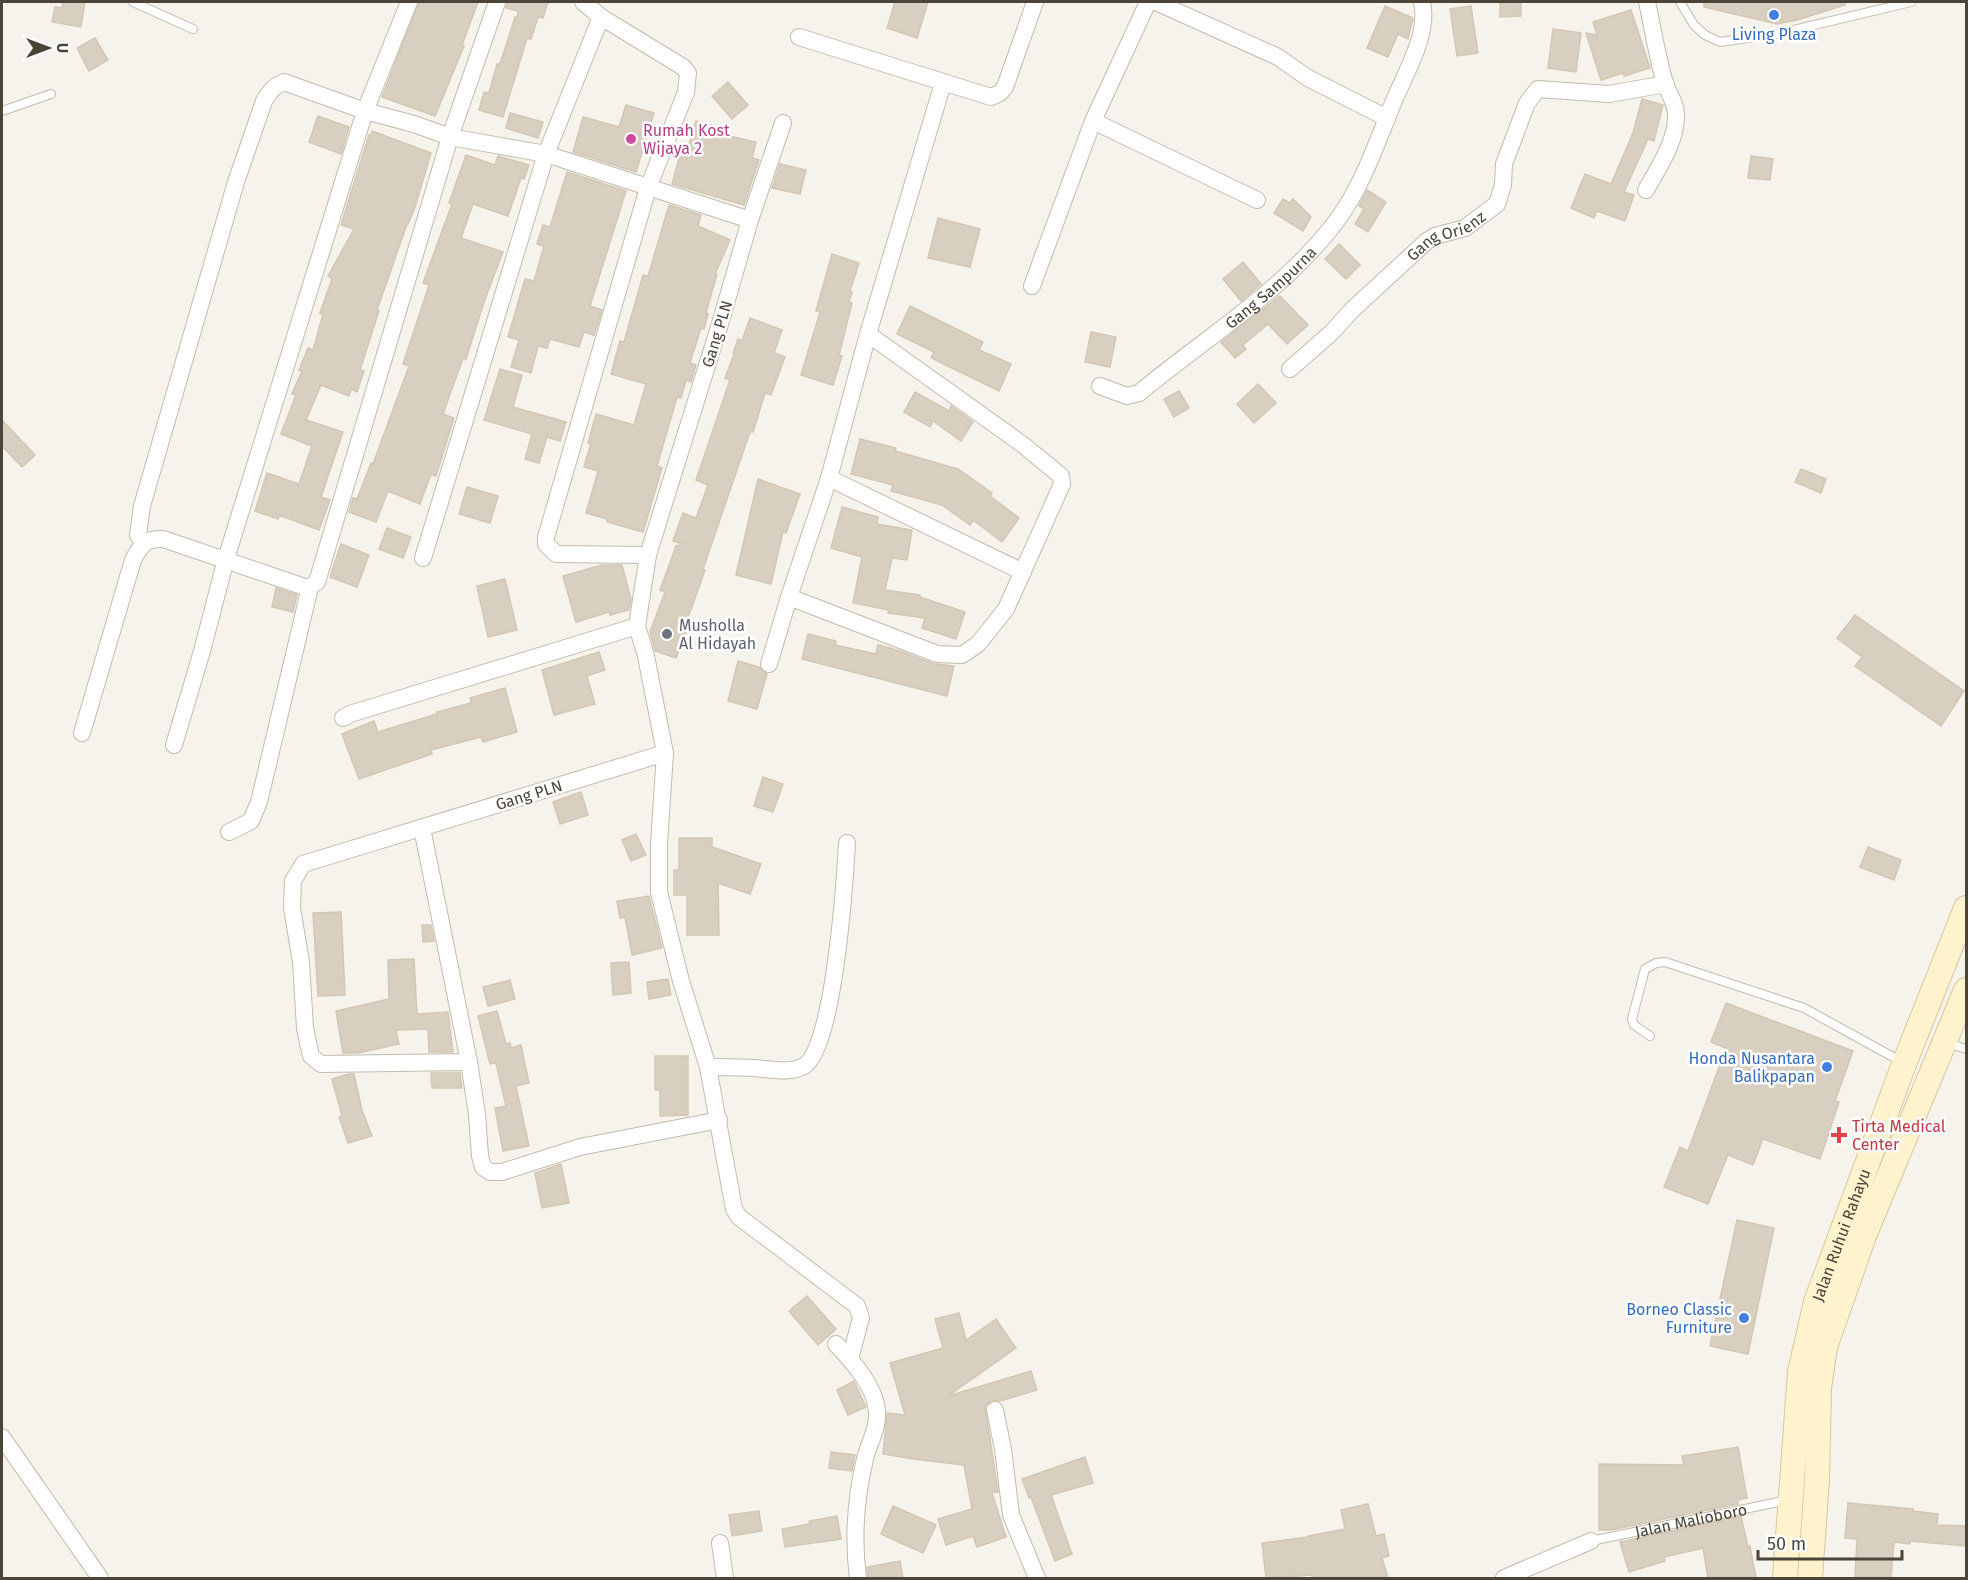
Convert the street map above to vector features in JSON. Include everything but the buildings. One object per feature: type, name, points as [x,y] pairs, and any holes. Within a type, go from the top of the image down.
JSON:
[{"type":"main road","name":"Jalan Ruhui Rahayu","points":[[1785,1578],[1800,1372],[1807,1335],[1816,1302],[1904,1064],[1966,908]]},
{"type":"main road","name":"Jalan Ruhui Rahayu","points":[[1810,1578],[1817,1480],[1818,1398],[1825,1347],[1864,1236],[1956,1046],[1966,990]]},
{"type":"main road","points":[[1916,1032],[1956,1046]]},
{"type":"street","points":[[174,745],[226,559],[365,111],[409,2]]},
{"type":"street","points":[[229,832],[242,828],[251,821],[259,802],[310,587],[319,578],[450,136],[497,2]]},
{"type":"street","points":[[583,2],[601,17],[683,67],[688,73],[686,92],[648,188],[546,537],[546,544],[556,554],[648,555]]},
{"type":"street","points":[[799,37],[991,97],[1000,93],[1005,87],[1035,2]]},
{"type":"street","points":[[1032,286],[1093,121],[1148,2]]},
{"type":"street","points":[[1156,2],[1278,57],[1308,78],[1387,118]]},
{"type":"street","name":"Gang Sampurna","points":[[1100,386],[1126,396],[1139,393],[1283,280],[1335,223],[1357,187],[1411,62],[1424,19],[1422,2]]},
{"type":"street","points":[[1646,190],[1665,157],[1674,131],[1676,108],[1665,84],[1647,2]]},
{"type":"street","points":[[423,558],[546,153],[601,17]]},
{"type":"street","points":[[144,544],[138,535],[142,506],[236,182],[264,101],[270,91],[284,82],[365,111],[450,136],[546,153],[750,220]]},
{"type":"street","points":[[769,664],[789,597],[830,478],[868,334],[943,83]]},
{"type":"street","name":"Gang Orienz","points":[[1290,369],[1332,333],[1353,309],[1427,241],[1435,236],[1465,228],[1497,204],[1503,185],[1504,164],[1527,103],[1538,89],[1609,94],[1665,84]]},
{"type":"street","points":[[1093,121],[1257,200]]},
{"type":"street","name":"Gang PLN","points":[[469,1062],[321,1064],[311,1056],[304,1028],[301,962],[292,901],[293,881],[303,864],[665,753],[646,656],[637,626],[648,555],[717,335],[750,220],[783,123]]},
{"type":"street","points":[[789,597],[937,654],[962,655],[978,644],[1006,609],[1061,487],[1061,476],[1022,444],[868,334]]},
{"type":"street","points":[[830,478],[1023,572]]},
{"type":"street","points":[[82,733],[133,560],[144,544],[153,538],[163,539],[226,559],[241,567],[310,587]]},
{"type":"street","points":[[343,718],[637,626]]},
{"type":"street","points":[[665,753],[659,844],[659,892],[681,981],[708,1067],[734,1209],[739,1217],[857,1306],[861,1318],[850,1359]]},
{"type":"street","points":[[422,828],[469,1062],[483,1167],[490,1172],[502,1172],[580,1147],[719,1120]]},
{"type":"street","points":[[708,1067],[791,1069],[805,1066],[814,1056],[832,990],[841,929],[847,843]]},
{"type":"street","points":[[836,1344],[850,1359],[868,1385],[878,1415],[860,1481],[854,1551],[858,1578]]},
{"type":"street","points":[[995,1410],[1003,1449],[1011,1515],[1037,1578]]},
{"type":"street","points":[[2,1437],[100,1578]]},
{"type":"street","points":[[1504,1578],[1591,1541]]},
{"type":"street","points":[[720,1543],[725,1578]]},
{"type":"lane","points":[[133,2],[193,29]]},
{"type":"lane","points":[[1680,2],[1694,25],[1705,35],[1720,42],[1776,34],[1911,2]]},
{"type":"lane","points":[[2,111],[51,93]]},
{"type":"lane","points":[[1650,1036],[1634,1025],[1632,1019],[1645,969],[1656,963],[1665,962],[1804,1008],[1904,1064]]},
{"type":"lane","name":"Jalan Malioboro","points":[[1591,1541],[1791,1499]]},
{"type":"place","name":"Living Plaza","points":[[1774,15]]},
{"type":"place","name":"Rumah Kost Wijaya 2","points":[[631,139]]},
{"type":"place","name":"Musholla Al Hidayah","points":[[667,634]]},
{"type":"place","name":"Honda Nusantara Balikpapan","points":[[1827,1067]]},
{"type":"place","name":"Tirta Medical Center","points":[[1839,1135]]},
{"type":"place","name":"Borneo Classic Furniture","points":[[1744,1318]]}]
